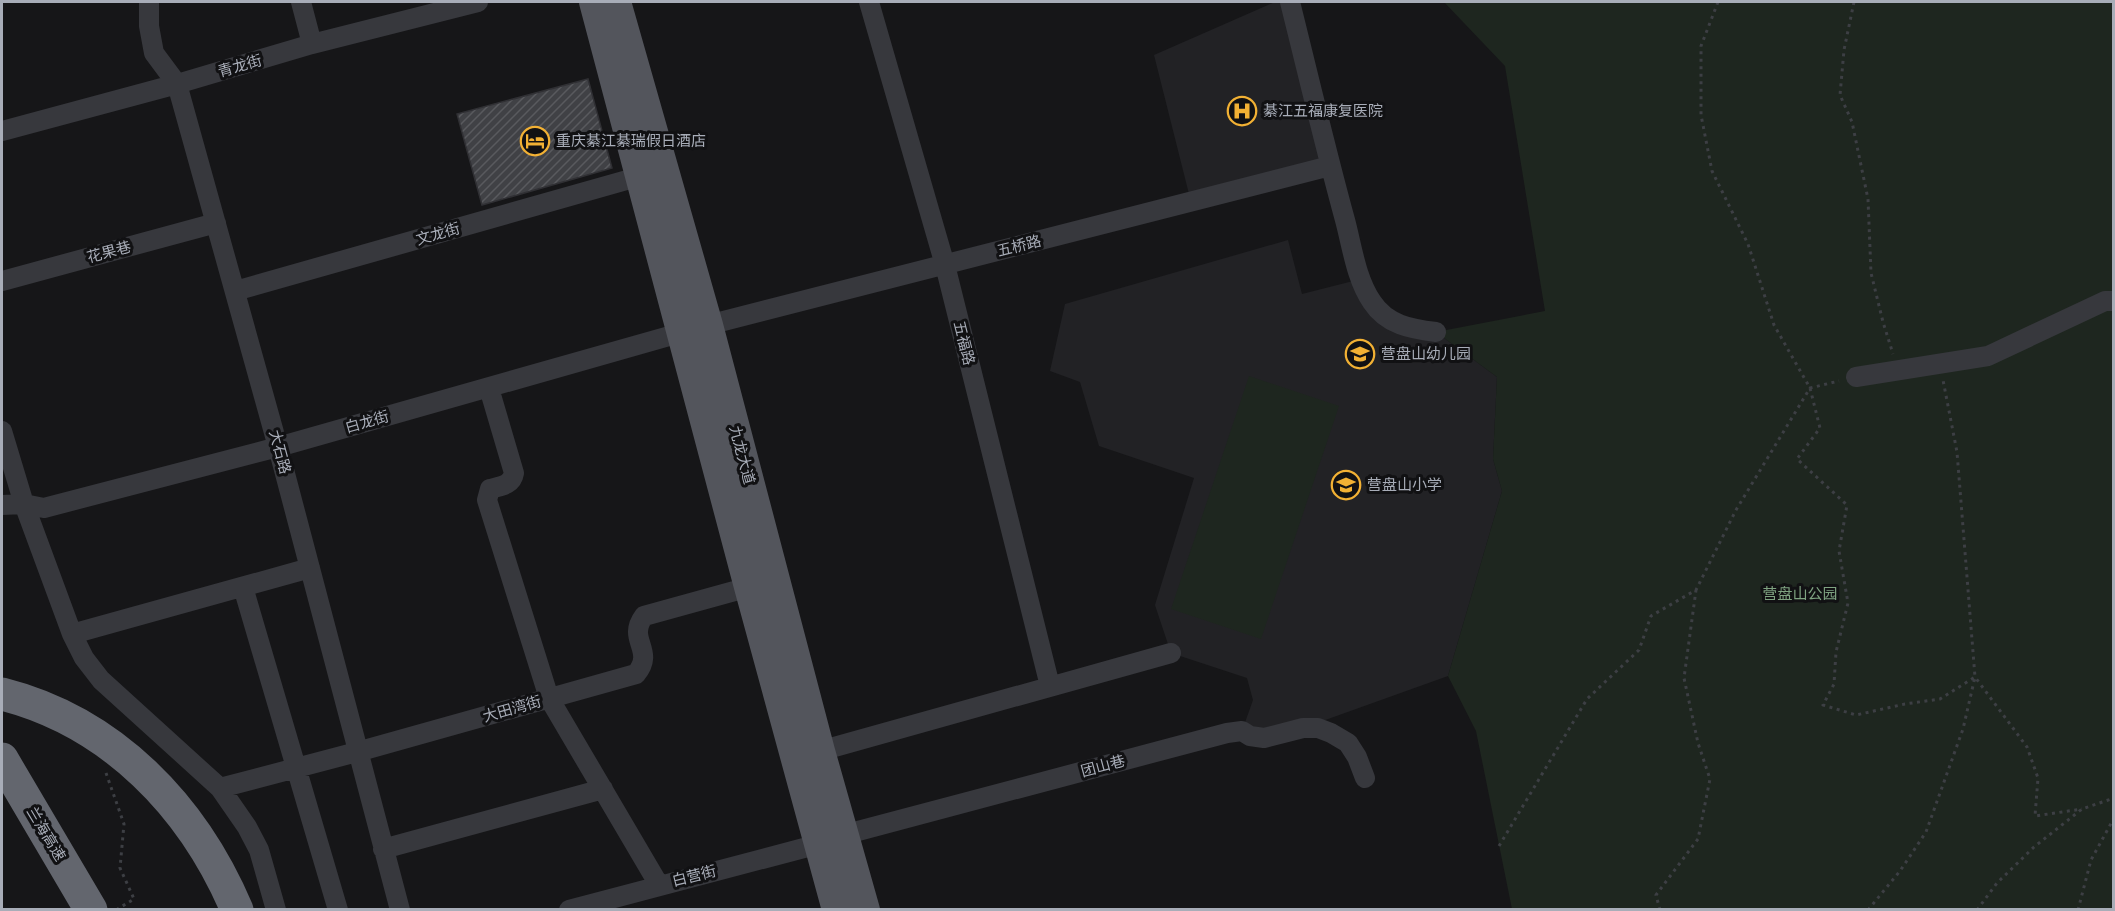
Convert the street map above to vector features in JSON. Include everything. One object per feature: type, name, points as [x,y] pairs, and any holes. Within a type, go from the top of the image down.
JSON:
[{"type":"highway","points":[[2,694],[22,699],[68,718],[116,748],[161,788],[206,850],[237,909]]},
{"type":"highway","name":"兰海高速","points":[[2,759],[92,909]]},
{"type":"highway","name":"兰海高速","points":[[2,803],[65,909]]},
{"type":"main road","name":"九龙大道","points":[[594,2],[641,176],[695,330],[820,751],[837,909]]},
{"type":"main road","name":"九龙大道","points":[[616,2],[695,330],[749,587],[831,840],[865,909]]},
{"type":"street","name":"大石路","points":[[149,2],[149,26],[154,54],[177,84],[278,447],[400,909]]},
{"type":"street","points":[[301,2],[312,44]]},
{"type":"street","name":"青龙街","points":[[2,131],[177,84],[312,44],[478,2]]},
{"type":"street","name":"五福路","points":[[869,2],[945,265],[1050,686]]},
{"type":"street","points":[[1290,2],[1330,166],[1361,279],[1372,302],[1388,320],[1409,328],[1436,332]]},
{"type":"street","name":"五桥路","points":[[695,330],[1330,166]]},
{"type":"street","name":"文龙街","points":[[235,291],[641,176]]},
{"type":"street","name":"花果巷","points":[[2,281],[216,224]]},
{"type":"street","points":[[1856,377],[1988,356],[2105,301],[2114,302]]},
{"type":"street","name":"白龙街","points":[[2,504],[24,504],[44,508],[278,447],[695,330]]},
{"type":"street","points":[[489,388],[514,473],[513,480],[509,483],[490,489],[487,500],[549,698],[659,885]]},
{"type":"street","points":[[2,431],[24,504],[72,633],[84,658],[101,680],[220,788],[248,827],[259,850],[276,909]]},
{"type":"street","points":[[72,633],[310,568]]},
{"type":"street","points":[[243,587],[338,909]]},
{"type":"street","name":"大田湾街","points":[[220,788],[636,674],[644,658],[637,633],[638,623],[644,616],[749,587]]},
{"type":"street","points":[[820,751],[1171,653]]},
{"type":"street","name":"团山巷","points":[[831,840],[1227,733],[1242,731],[1251,736],[1264,738],[1303,728],[1318,728],[1348,743],[1357,756],[1365,778]]},
{"type":"street","points":[[383,849],[603,789]]},
{"type":"street","name":"白营街","points":[[569,909],[831,840]]},
{"type":"path","points":[[1718,2],[1701,46],[1701,115],[1712,171],[1749,244],[1774,325],[1810,388],[1820,428],[1797,459],[1847,505],[1839,551],[1848,603],[1836,652],[1834,684],[1823,705],[1856,715],[1940,699],[1975,677]]},
{"type":"path","points":[[1854,2],[1844,50],[1840,95],[1852,122],[1868,199],[1871,273],[1883,322],[1899,370]]},
{"type":"path","points":[[1868,909],[1900,870],[1926,832],[1963,729],[1975,677],[1957,452],[1940,364]]},
{"type":"path","points":[[1660,909],[1656,895],[1698,839],[1710,779],[1698,743],[1684,678],[1696,590],[1736,510],[1810,388],[1856,377]]},
{"type":"path","points":[[1499,846],[1587,699],[1639,650],[1651,616],[1696,590]]},
{"type":"path","points":[[1975,677],[2027,747],[2038,778],[2035,816],[2082,809],[2114,798]]},
{"type":"path","points":[[106,773],[124,824],[120,868],[134,899],[116,909]]},
{"type":"path","points":[[1977,909],[1998,883],[2034,847],[2082,809]]},
{"type":"path","points":[[2078,909],[2091,860],[2114,818]]},
{"type":"shaded area","name":"綦江五福康复医院","points":[[1275,2],[1290,2],[1330,166],[1191,202],[1154,55]]},
{"type":"shaded area","name":"营盘山小学","points":[[1288,240],[1302,294],[1361,279],[1372,302],[1436,332],[1497,377],[1493,459],[1502,491],[1448,676],[1303,728],[1242,731],[1253,700],[1247,678],[1171,653],[1155,605],[1194,478],[1099,446],[1080,382],[1050,371],[1065,304]]},
{"type":"green space","name":"营盘山公园","points":[[1444,2],[2113,2],[2113,909],[1512,909],[1476,731],[1448,676],[1502,491],[1493,459],[1497,377],[1436,332],[1545,311],[1505,66]]},
{"type":"green space","points":[[1249,376],[1339,406],[1261,639],[1171,609]]},
{"type":"building","name":"重庆綦江綦瑞假日酒店","points":[[588,79],[612,168],[482,205],[457,114]]},
{"type":"place","name":"綦江五福康复医院","points":[[1242,111]]},
{"type":"place","name":"重庆綦江綦瑞假日酒店","points":[[535,141]]},
{"type":"place","name":"营盘山幼儿园","points":[[1360,354]]},
{"type":"place","name":"营盘山小学","points":[[1346,485]]}]
